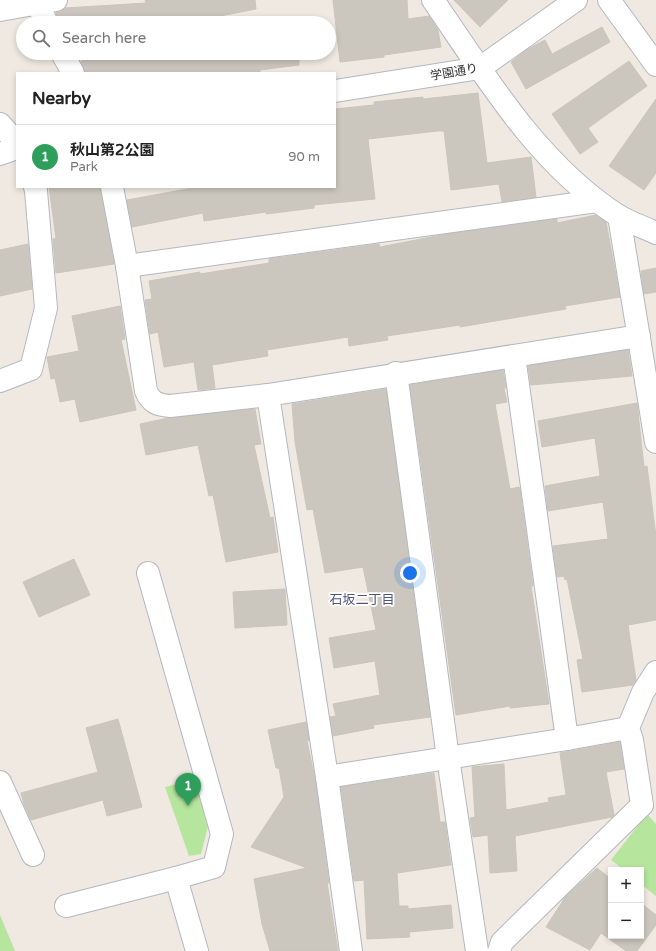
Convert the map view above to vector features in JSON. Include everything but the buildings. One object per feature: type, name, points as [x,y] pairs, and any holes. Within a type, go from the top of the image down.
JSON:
[{"type":"street","points":[[433,0],[529,136],[563,171],[597,200],[619,216],[656,233]]},
{"type":"street","name":"学園通り","points":[[336,91],[480,68],[576,0]]},
{"type":"street","points":[[609,0],[656,65]]},
{"type":"street","points":[[0,10],[42,1],[45,16]]},
{"type":"street","points":[[66,60],[72,72]]},
{"type":"street","points":[[0,124],[16,142]]},
{"type":"street","points":[[0,154],[16,148]]},
{"type":"street","points":[[0,381],[31,369],[46,308],[35,188]]},
{"type":"street","points":[[112,188],[127,266],[146,391],[149,398],[154,403],[170,406],[268,395],[396,373],[639,336]]},
{"type":"street","points":[[127,266],[597,200]]},
{"type":"street","points":[[619,216],[656,442]]},
{"type":"street","points":[[514,356],[568,739]]},
{"type":"street","points":[[396,373],[448,758],[477,951]]},
{"type":"street","points":[[268,395],[327,777],[351,951]]},
{"type":"street","points":[[66,906],[214,867],[222,834],[148,573]]},
{"type":"street","points":[[499,951],[502,942],[642,805],[632,740],[628,728],[643,692],[656,672]]},
{"type":"street","points":[[327,777],[568,739],[628,728]]},
{"type":"street","points":[[0,782],[33,855]]},
{"type":"street","points":[[176,878],[197,951]]},
{"type":"green space","points":[[196,779],[208,826],[201,854],[189,856],[165,787]]},
{"type":"green space","points":[[647,814],[656,824],[656,896],[644,886],[644,867],[620,867],[611,860]]},
{"type":"green space","points":[[0,915],[15,951],[0,951]]},
{"type":"place","name":"秋山第2公園","points":[[188,806]]},
{"type":"district","name":"石坂二丁目","points":[[362,599]]}]
